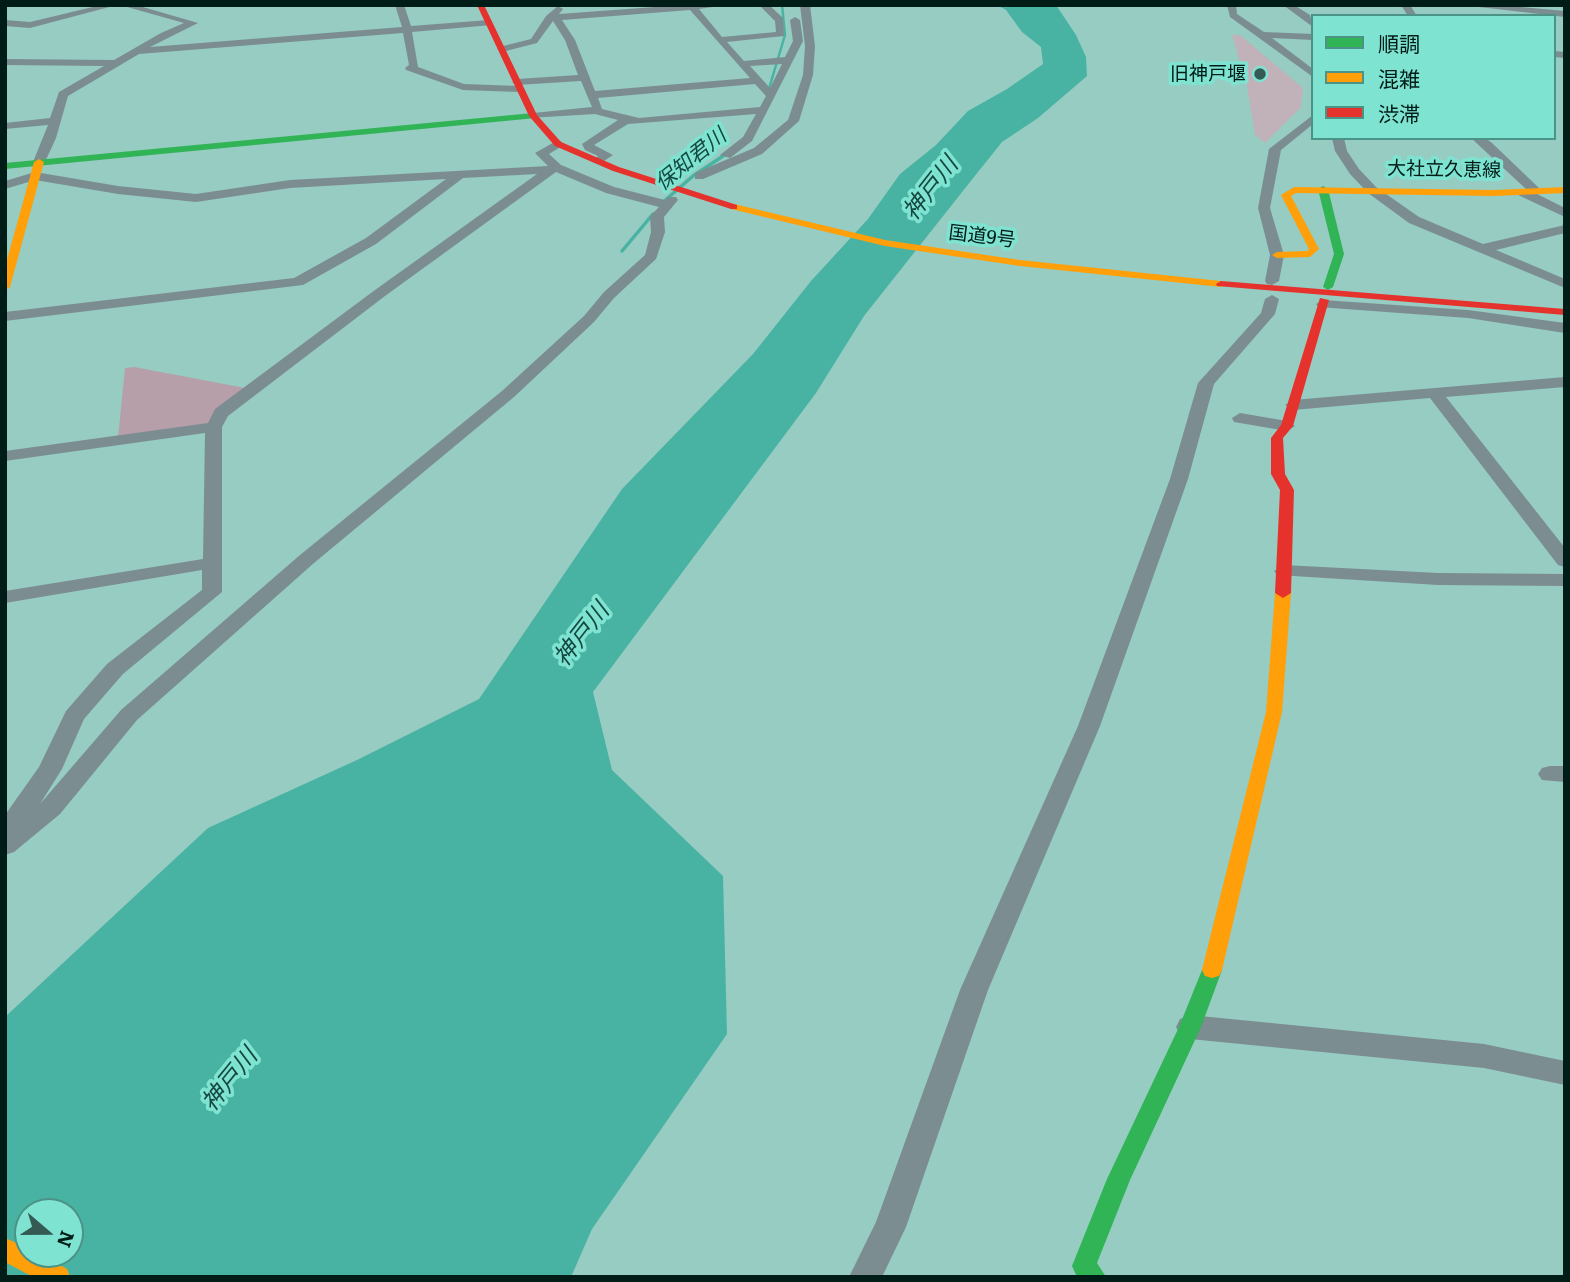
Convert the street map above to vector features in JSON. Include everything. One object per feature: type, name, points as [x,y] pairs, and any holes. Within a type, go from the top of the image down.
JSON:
[{"type":"main road","name":"国道9号","points":[[480,5],[533,116],[558,144],[616,169],[740,209],[836,234],[939,253],[1209,283],[1565,314]]},
{"type":"main road","points":[[5,166],[37,169],[533,116]]},
{"type":"main road","points":[[5,287],[11,244],[37,169]]},
{"type":"main road","name":"大社立久恵線","points":[[1277,255],[1310,254],[1314,249],[1286,195],[1287,192],[1301,188],[1565,190]]},
{"type":"main road","points":[[1094,1277],[1084,1266],[1119,1179],[1191,1027],[1213,967],[1274,712],[1287,490],[1278,474],[1278,438],[1287,426],[1339,254],[1324,188]]},
{"type":"main road","points":[[5,1249],[58,1277]]},
{"type":"street","points":[[5,23],[30,25],[113,5]]},
{"type":"street","points":[[37,169],[64,94],[164,35],[192,23],[124,5]]},
{"type":"street","points":[[169,18],[180,14],[181,5]]},
{"type":"street","points":[[400,5],[414,66],[410,68],[463,87],[586,78]]},
{"type":"street","points":[[502,49],[534,41],[562,5]]},
{"type":"street","points":[[552,18],[722,5]]},
{"type":"street","points":[[719,40],[781,34],[780,20],[764,5]]},
{"type":"street","points":[[689,185],[748,139],[798,41],[794,5]]},
{"type":"street","points":[[699,176],[758,151],[793,121],[808,75],[810,46],[805,5]]},
{"type":"street","points":[[1231,5],[1233,15],[1311,72]]},
{"type":"street","points":[[1287,5],[1311,22]]},
{"type":"street","points":[[1466,5],[1565,14]]},
{"type":"street","points":[[692,6],[755,81],[772,96]]},
{"type":"street","points":[[552,18],[570,40],[598,107],[595,111]]},
{"type":"street","points":[[138,51],[489,23]]},
{"type":"street","points":[[5,30],[21,25]]},
{"type":"street","points":[[1262,35],[1311,37]]},
{"type":"street","points":[[740,64],[789,60]]},
{"type":"street","points":[[5,61],[115,64]]},
{"type":"street","points":[[591,95],[755,81]]},
{"type":"street","points":[[601,159],[607,155],[589,148],[588,144],[626,120],[764,110]]},
{"type":"street","points":[[533,116],[595,111],[613,114],[626,120]]},
{"type":"street","points":[[865,1277],[890,1227],[974,990],[1089,726],[1179,480],[1206,383],[1268,314],[1277,255],[1264,208],[1275,149],[1311,120]]},
{"type":"street","points":[[5,126],[55,121]]},
{"type":"street","points":[[1338,140],[1341,152],[1354,171],[1373,190],[1414,220],[1562,281]]},
{"type":"street","points":[[1480,140],[1488,145],[1529,191],[1565,213]]},
{"type":"street","points":[[5,846],[51,808],[129,715],[307,559],[508,394],[589,319],[609,295],[651,256],[658,232],[657,216],[670,202],[610,190],[558,170],[541,153],[558,144]]},
{"type":"street","points":[[5,185],[37,169],[118,190],[195,198],[290,184],[558,170],[584,165]]},
{"type":"street","points":[[5,829],[21,814],[50,769],[74,716],[107,679],[212,592],[215,427],[221,413],[380,293],[558,170]]},
{"type":"street","points":[[5,317],[298,282],[372,241],[461,174]]},
{"type":"street","points":[[1481,249],[1565,229]]},
{"type":"street","points":[[1325,297],[1565,328]]},
{"type":"street","points":[[1293,405],[1565,382]]},
{"type":"street","points":[[1436,395],[1565,561]]},
{"type":"street","points":[[1240,418],[1287,426]]},
{"type":"street","points":[[5,456],[215,427]]},
{"type":"street","points":[[1541,532],[1565,531]]},
{"type":"street","points":[[5,597],[212,564]]},
{"type":"street","points":[[1284,571],[1438,579],[1565,580]]},
{"type":"street","points":[[1191,1027],[1484,1056],[1565,1073]]},
{"type":"shaded area","points":[[1232,35],[1240,35],[1303,88],[1301,107],[1265,143],[1255,135],[1247,86]]},
{"type":"shaded area","points":[[134,367],[245,388],[209,425],[118,438],[125,368]]},
{"type":"water","name":"神戸川","points":[[997,5],[1056,5],[1076,35],[1086,57],[1087,76],[1038,118],[1002,142],[864,316],[816,393],[593,692],[612,770],[723,876],[727,1034],[592,1229],[571,1277],[5,1277],[5,1017],[208,828],[357,760],[479,699],[622,489],[753,354],[811,281],[868,219],[900,174],[936,145],[968,111],[1043,64],[1041,47],[1022,32],[1006,10]]},
{"type":"waterway","name":"保知君川","points":[[768,92],[785,35],[782,5]]},
{"type":"waterway","name":"保知君川","points":[[662,203],[693,176],[726,154]]},
{"type":"waterway","name":"保知君川","points":[[622,251],[653,214]]},
{"type":"traffic: fast","points":[[5,166],[533,116]]},
{"type":"traffic: fast","points":[[1323,189],[1339,254],[1328,287]]},
{"type":"traffic: fast","points":[[1094,1277],[1084,1266],[1119,1179],[1190,1027],[1212,970]]},
{"type":"traffic: slow","points":[[5,287],[39,162]]},
{"type":"traffic: slow","points":[[1277,255],[1310,254],[1314,249],[1286,195],[1294,190],[1494,193],[1565,190]]},
{"type":"traffic: slow","points":[[734,207],[885,243],[1020,263],[1221,284]]},
{"type":"traffic: slow","points":[[1212,970],[1274,712],[1283,593]]},
{"type":"traffic: slow","points":[[5,1249],[58,1277]]},
{"type":"traffic: jam","points":[[480,5],[533,116],[558,144],[616,169],[734,207]]},
{"type":"traffic: jam","points":[[1221,284],[1565,312]]},
{"type":"traffic: jam","points":[[1283,593],[1287,490],[1278,474],[1277,438],[1287,426],[1324,300]]},
{"type":"place","name":"旧神戸堰","points":[[1260,74]]}]
